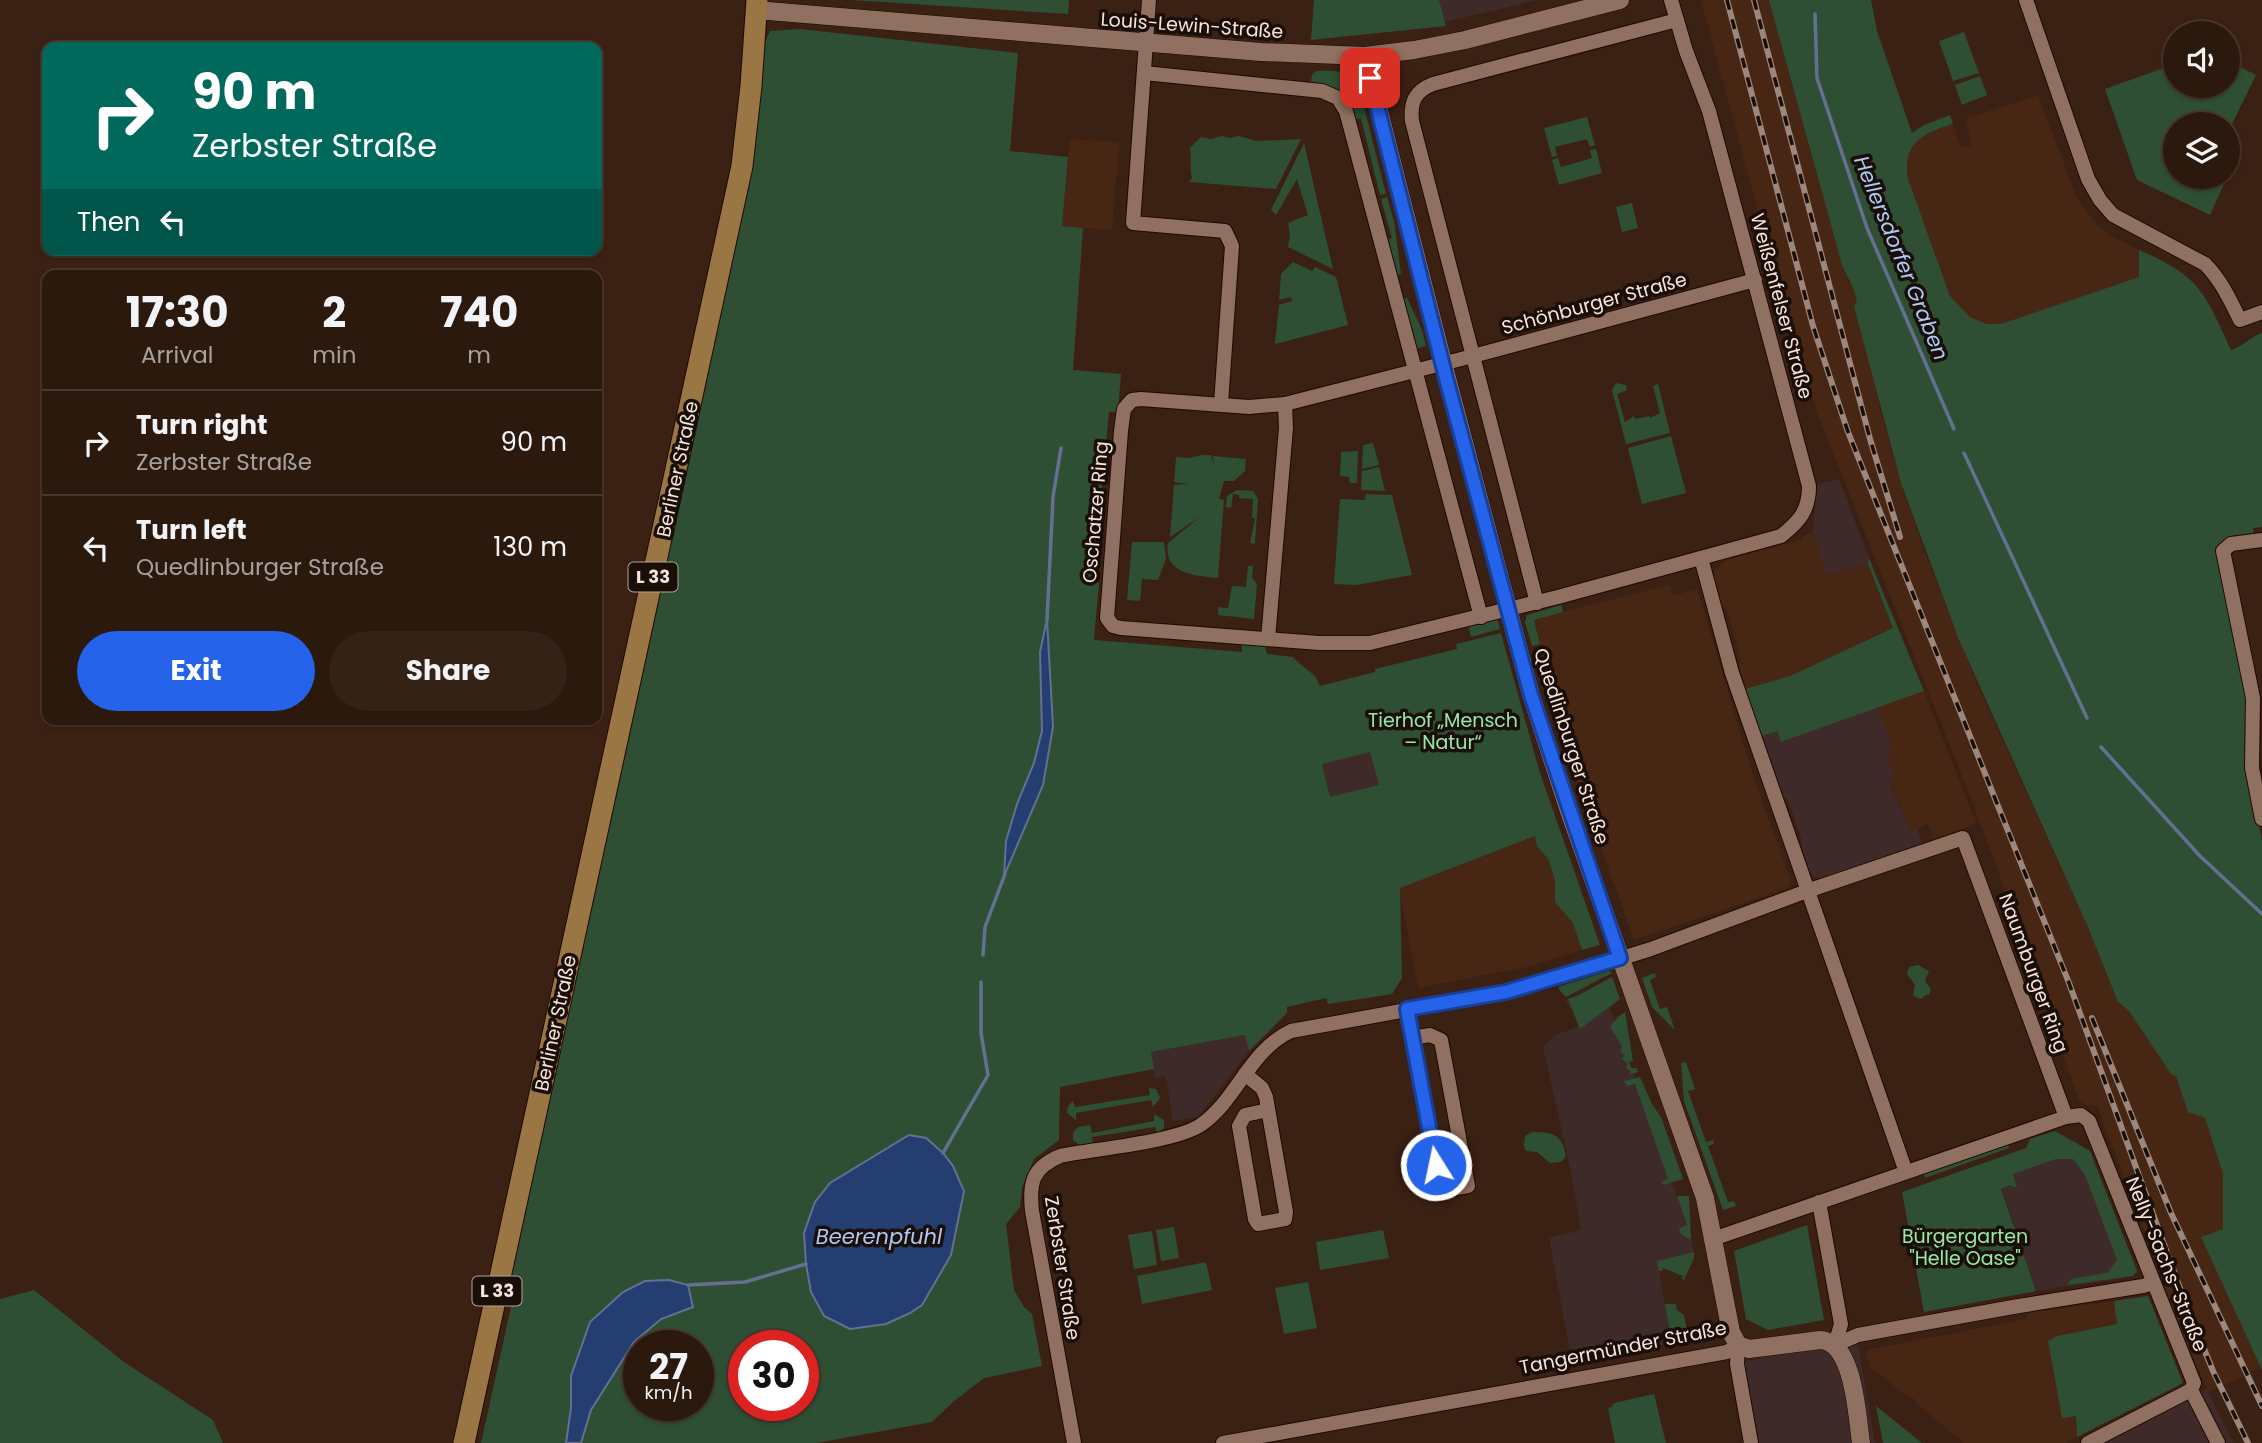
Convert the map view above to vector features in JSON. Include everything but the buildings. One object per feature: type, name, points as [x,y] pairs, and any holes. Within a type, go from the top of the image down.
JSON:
[{"type":"main road","name":"Berliner Straße","points":[[464,1443],[742,166],[756,5]]},
{"type":"street","points":[[1149,0],[1133,223],[1225,231],[1232,246],[1221,404]]},
{"type":"street","name":"Louis-Lewin-Straße","points":[[756,5],[1146,43],[1261,52],[1365,56],[1465,40],[1620,0]]},
{"type":"street","name":"Weißenfelser Straße","points":[[1508,610],[1781,536],[1797,523],[1809,501],[1809,486],[1710,111],[1686,51],[1671,0]]},
{"type":"street","points":[[2026,0],[2088,179],[2100,200],[2113,215],[2205,264],[2216,275],[2240,320],[2262,312]]},
{"type":"street","points":[[1537,603],[1411,112],[1415,96],[1433,84],[1677,20]]},
{"type":"street","name":"Quedlinburger Straße","points":[[1365,56],[1531,695],[1705,1198],[1731,1332],[1738,1345],[1737,1364],[1751,1443]]},
{"type":"street","points":[[1144,73],[1322,91],[1335,96],[1346,111],[1481,618]]},
{"type":"street","name":"Schönburger Straße","points":[[1443,363],[1755,280]]},
{"type":"street","name":"Oschatzer Ring","points":[[1443,363],[1285,404],[1249,407],[1141,398],[1128,402],[1124,410],[1114,509],[1107,618],[1113,626],[1121,628],[1341,645],[1370,643],[1508,610]]},
{"type":"street","points":[[1268,639],[1286,428],[1285,404]]},
{"type":"street","points":[[2262,540],[2231,544],[2223,551],[2253,698],[2252,768],[2262,818]]},
{"type":"street","points":[[1700,558],[1732,673],[1906,1172]]},
{"type":"street","name":"Naumburger Ring","points":[[1620,958],[1963,838],[2066,1117]]},
{"type":"street","name":"Zerbster Straße","points":[[1073,1443],[1032,1212],[1034,1177],[1044,1163],[1060,1156],[1170,1136],[1201,1125],[1221,1105],[1269,1043],[1291,1031],[1506,992],[1620,958]]},
{"type":"street","points":[[1407,1009],[1412,1038],[1440,1191],[1468,1186],[1441,1040],[1430,1035],[1412,1038]]},
{"type":"street","points":[[1245,1074],[1262,1088],[1268,1110],[1286,1212],[1285,1219],[1263,1225],[1258,1224],[1255,1219],[1239,1126],[1245,1115],[1268,1110]]},
{"type":"street","name":"Nelly-Sachs-Straße","points":[[2066,1117],[2081,1115],[2089,1121],[2194,1383],[2192,1390],[2218,1443]]},
{"type":"street","points":[[1713,1239],[2066,1117]]},
{"type":"street","points":[[1819,1202],[1841,1324],[1835,1345],[1847,1365],[1861,1443]]},
{"type":"street","name":"Tangermünder Straße","points":[[1223,1443],[1727,1352],[1738,1345],[1757,1349],[1828,1340],[1835,1345],[1852,1336],[2153,1283]]},
{"type":"street","points":[[2088,1443],[2192,1390]]},
{"type":"shaded area","points":[[1439,0],[1537,0],[1445,22]]},
{"type":"shaded area","points":[[1701,0],[1769,0],[1842,265],[1848,281],[1854,286],[1880,409],[1924,550],[1977,684],[2087,925],[2118,1002],[2129,1011],[2171,1074],[2176,1076],[2188,1112],[2205,1117],[2223,1174],[2223,1229],[2202,1238],[2261,1368],[2209,1392],[2184,1338],[2097,1105],[2087,1105],[2079,1101],[1972,801],[1819,418],[1787,319]]},
{"type":"shaded area","points":[[2038,95],[2077,198],[2097,225],[2139,250],[2139,277],[2001,324],[1987,324],[1970,317],[1950,296],[1908,179],[1908,156],[1922,136],[1953,124],[1961,148],[1972,145],[1967,118]]},
{"type":"shaded area","points":[[1070,139],[1119,142],[1112,230],[1062,226]]},
{"type":"shaded area","points":[[1839,479],[1868,556],[1868,564],[1826,576],[1813,533],[1817,484]]},
{"type":"shaded area","points":[[1813,533],[1826,576],[1868,564],[1893,628],[1790,676],[1745,689],[1740,673],[1739,652],[1728,613],[1720,601],[1714,579],[1715,570],[1727,560],[1800,540]]},
{"type":"shaded area","points":[[1669,585],[1672,596],[1697,589],[1751,769],[1791,881],[1788,888],[1634,940],[1571,764],[1534,619]]},
{"type":"shaded area","points":[[1924,691],[1976,823],[1934,839],[1928,824],[1910,831],[1889,780],[1895,777],[1887,753],[1892,748],[1878,707]]},
{"type":"shaded area","points":[[1878,707],[1893,748],[1887,753],[1895,777],[1889,781],[1910,831],[1917,828],[1922,843],[1823,878],[1815,877],[1807,869],[1801,837],[1788,800],[1779,791],[1762,736],[1777,731],[1781,742]]},
{"type":"shaded area","points":[[1370,751],[1380,785],[1330,798],[1322,764]]},
{"type":"shaded area","points":[[1536,836],[1537,846],[1548,859],[1555,880],[1555,902],[1573,923],[1582,950],[1531,966],[1418,988],[1399,888]]},
{"type":"shaded area","points":[[1601,983],[1689,1230],[1694,1252],[1657,1261],[1672,1343],[1572,1362],[1549,1238],[1581,1230],[1543,1047],[1555,1035],[1583,1025],[1565,1000]]},
{"type":"shaded area","points":[[1246,1035],[1249,1051],[1198,1117],[1173,1121],[1166,1076],[1155,1078],[1150,1052]]},
{"type":"shaded area","points":[[2075,1141],[2124,1278],[2036,1291],[1995,1169]]},
{"type":"shaded area","points":[[2148,1296],[2183,1383],[2065,1443],[1964,1443],[1910,1396],[1909,1398],[1869,1366],[1866,1350],[2027,1319],[2027,1314],[2034,1312]]},
{"type":"shaded area","points":[[1857,1340],[1875,1443],[1757,1443],[1741,1362]]},
{"type":"shaded area","points":[[2207,1389],[2233,1443],[2100,1443]]},
{"type":"green space","points":[[851,0],[1069,0],[1068,14]]},
{"type":"green space","points":[[1314,0],[1439,0],[1446,26],[1311,40]]},
{"type":"green space","points":[[1769,0],[1871,0],[1877,31],[1912,133],[1950,115],[1953,124],[1924,136],[1912,148],[1907,166],[1908,179],[1950,296],[1970,317],[1987,324],[2001,324],[2139,277],[2139,250],[2175,269],[2198,288],[2207,300],[2231,350],[2262,333],[2262,527],[2253,528],[2254,536],[2222,541],[2218,548],[2251,698],[2248,767],[2262,841],[2262,1370],[2201,1237],[2223,1229],[2223,1174],[2205,1118],[2188,1112],[2176,1076],[2171,1074],[2129,1011],[2118,1002],[2087,925],[1959,640],[1901,483],[1854,306],[1857,302],[1856,296],[1842,265]]},
{"type":"green space","name":"Tierhof „Mensch – Natur“","points":[[800,29],[1018,53],[1010,151],[1068,157],[1062,226],[1083,228],[1073,370],[1121,374],[1118,412],[1109,412],[1093,580],[1099,583],[1094,640],[1242,652],[1242,644],[1265,645],[1267,654],[1293,657],[1312,673],[1320,686],[1457,649],[1456,644],[1501,633],[1539,770],[1600,945],[1582,950],[1573,923],[1555,902],[1555,880],[1548,859],[1537,846],[1535,836],[1400,888],[1402,978],[1392,994],[1328,1004],[1326,998],[1287,1007],[1287,1013],[1249,1051],[1245,1035],[1151,1052],[1154,1069],[1060,1087],[1059,1140],[1034,1159],[1022,1188],[1020,1207],[1006,1224],[1014,1290],[1024,1307],[1032,1314],[1042,1366],[984,1378],[932,1422],[816,1443],[581,1443],[591,1410],[623,1359],[623,1421],[714,1421],[714,1330],[648,1330],[661,1319],[693,1306],[688,1285],[669,1280],[645,1281],[623,1292],[590,1322],[571,1376],[571,1408],[566,1443],[481,1443],[513,1298],[508,1285],[763,46],[770,31]],"holes":[[[1040,652],[1053,727],[1043,784],[1004,874],[1006,841],[1017,804],[1034,763],[1042,731]],[[1370,752],[1379,785],[1330,797],[1322,764]],[[909,1135],[959,1181],[964,1191],[951,1255],[922,1305],[806,1264],[804,1233],[815,1202]]]},
{"type":"green space","points":[[1964,32],[1979,73],[1953,81],[1939,41]]},
{"type":"green space","points":[[2240,67],[2256,75],[2238,112],[2163,112],[2163,189],[2222,189],[2210,215],[2137,180],[2105,89],[2163,68],[2163,98],[2240,98]]},
{"type":"green space","points":[[1316,71],[1345,73],[1357,85],[1335,94],[1314,89],[1315,83],[1311,82]]},
{"type":"green space","points":[[1980,76],[1987,95],[1962,105],[1955,85]]},
{"type":"green space","points":[[1360,91],[1386,194],[1380,195],[1361,118],[1354,120],[1340,97]]},
{"type":"green space","points":[[1587,117],[1595,145],[1590,147],[1587,139],[1555,147],[1557,156],[1552,157],[1544,128]]},
{"type":"green space","points":[[1239,136],[1257,141],[1301,139],[1276,189],[1189,182],[1192,178],[1190,148],[1201,137],[1211,139]]},
{"type":"green space","points":[[1304,143],[1333,269],[1288,247],[1288,223],[1308,215],[1297,179],[1276,215],[1271,210]]},
{"type":"green space","points":[[1596,149],[1602,173],[1559,185],[1552,160],[1558,158],[1561,167],[1592,158],[1590,150]]},
{"type":"green space","points":[[1387,197],[1394,221],[1401,274],[1395,276],[1385,240],[1392,238],[1381,199]]},
{"type":"green space","points":[[1632,203],[1638,228],[1622,232],[1616,207]]},
{"type":"green space","points":[[1293,262],[1312,271],[1315,267],[1336,277],[1348,325],[1275,344],[1279,305],[1292,301],[1291,297],[1279,300],[1281,274]]},
{"type":"green space","points":[[1407,298],[1422,330],[1426,346],[1415,349],[1401,299]]},
{"type":"green space","points":[[1616,383],[1626,385],[1627,390],[1617,394],[1625,422],[1634,416],[1635,419],[1650,418],[1660,413],[1653,386],[1658,384],[1670,433],[1626,444],[1612,390]]},
{"type":"green space","points":[[1671,436],[1686,493],[1642,504],[1628,448]]},
{"type":"green space","points":[[1373,443],[1379,465],[1362,469],[1363,445]]},
{"type":"green space","points":[[1358,451],[1357,483],[1350,483],[1349,477],[1340,476],[1341,452]]},
{"type":"green space","points":[[1211,455],[1214,465],[1213,456],[1246,459],[1245,471],[1234,481],[1224,481],[1219,499],[1224,500],[1218,578],[1183,571],[1171,561],[1168,553],[1168,543],[1201,516],[1170,537],[1174,485],[1188,484],[1174,482],[1176,457]]},
{"type":"green space","points":[[1379,467],[1385,491],[1361,490],[1362,471]]},
{"type":"green space","points":[[1237,490],[1253,491],[1258,499],[1255,544],[1250,543],[1255,518],[1252,518],[1253,499],[1239,498],[1239,495],[1233,494],[1231,508],[1226,507],[1227,496]]},
{"type":"green space","points":[[1366,494],[1392,495],[1412,575],[1356,585],[1334,584],[1340,499],[1365,500]]},
{"type":"green space","points":[[1132,542],[1164,542],[1166,559],[1158,580],[1142,579],[1140,601],[1127,600]]},
{"type":"green space","points":[[1868,556],[1924,691],[1781,742],[1777,731],[1762,736],[1745,689],[1790,676],[1893,628],[1868,564]]},
{"type":"green space","points":[[1248,566],[1253,566],[1252,578],[1257,584],[1254,619],[1218,615],[1218,607],[1228,608],[1232,586],[1246,587]]},
{"type":"green space","points":[[1561,605],[1563,612],[1534,620],[1540,644],[1532,646],[1525,622],[1527,615]]},
{"type":"green space","points":[[1497,619],[1500,629],[1471,637],[1468,625]]},
{"type":"green space","points":[[1918,965],[1929,971],[1925,981],[1931,989],[1929,995],[1921,999],[1913,996],[1915,985],[1907,974],[1909,967]]},
{"type":"green space","points":[[1604,970],[1612,973],[1566,997],[1560,991],[1558,985]]},
{"type":"green space","points":[[1655,973],[1656,977],[1650,980],[1660,1009],[1667,1007],[1675,1030],[1652,1007],[1642,978]]},
{"type":"green space","points":[[1612,977],[1620,999],[1580,1029],[1568,999]]},
{"type":"green space","points":[[1625,1012],[1633,1061],[1629,1062],[1631,1068],[1636,1068],[1638,1072],[1629,1075],[1631,1072],[1626,1067],[1628,1064],[1622,1059],[1625,1055],[1620,1051],[1622,1046],[1610,1027]]},
{"type":"green space","points":[[1686,1062],[1695,1089],[1688,1091],[1706,1142],[1713,1140],[1714,1144],[1708,1146],[1728,1202],[1734,1201],[1736,1206],[1723,1210],[1684,1101],[1681,1063]]},
{"type":"green space","points":[[1640,1077],[1661,1117],[1683,1179],[1664,1185],[1661,1182],[1668,1179],[1635,1084],[1627,1086],[1624,1081]]},
{"type":"green space","points":[[1149,1088],[1156,1089],[1160,1098],[1153,1107],[1151,1100],[1076,1113],[1076,1120],[1067,1113],[1068,1106],[1073,1101],[1075,1107],[1150,1095]]},
{"type":"green space","points":[[1154,1114],[1164,1120],[1161,1132],[1157,1133],[1155,1127],[1092,1137],[1093,1144],[1082,1147],[1073,1140],[1073,1133],[1078,1127],[1090,1125],[1092,1133],[1154,1121]]},
{"type":"green space","name":"Bürgergarten \"Helle Oase\"","points":[[2055,1131],[2090,1151],[2137,1271],[2133,1276],[2067,1285],[2071,1279],[2107,1273],[2117,1260],[2085,1175],[2073,1159],[2056,1159],[2013,1174],[2017,1188],[2010,1185],[2001,1189],[2036,1291],[1924,1312],[1902,1192],[2026,1148],[2030,1139]]},
{"type":"green space","points":[[1532,1132],[1551,1134],[1559,1139],[1566,1156],[1561,1162],[1550,1163],[1537,1152],[1526,1151],[1525,1136]]},
{"type":"green space","points":[[2007,1142],[2009,1148],[1925,1178],[1923,1172]]},
{"type":"green space","points":[[1677,1196],[1689,1196],[1691,1240],[1680,1233],[1679,1228],[1687,1225]]},
{"type":"green space","points":[[1807,1225],[1824,1320],[1768,1330],[1746,1319],[1734,1251]]},
{"type":"green space","points":[[1174,1227],[1179,1258],[1161,1261],[1156,1230]]},
{"type":"green space","points":[[1383,1230],[1389,1258],[1320,1270],[1316,1242]]},
{"type":"green space","points":[[1152,1231],[1157,1265],[1134,1269],[1128,1235]]},
{"type":"green space","points":[[1694,1252],[1684,1280],[1683,1276],[1663,1268],[1659,1271],[1657,1261]]},
{"type":"green space","points":[[1206,1262],[1212,1290],[1142,1304],[1137,1276]]},
{"type":"green space","points":[[1308,1282],[1317,1328],[1284,1334],[1275,1288]]},
{"type":"green space","points":[[34,1290],[124,1362],[213,1420],[223,1443],[0,1443],[0,1299]]},
{"type":"green space","points":[[2148,1296],[2183,1383],[2077,1437],[2076,1416],[2062,1418],[2048,1341],[2057,1336],[2117,1324],[2114,1301]]},
{"type":"green space","points":[[1665,1304],[1676,1304],[1677,1310],[1684,1315],[1689,1340],[1672,1343]]},
{"type":"green space","points":[[1654,1394],[1666,1443],[1615,1443],[1608,1408],[1614,1403]]},
{"type":"green space","points":[[1876,1406],[1922,1443],[1883,1443]]},
{"type":"water","points":[[1047,619],[1053,727],[1043,785],[1004,876],[1006,841],[1017,804],[1034,763],[1042,731],[1040,652]]},
{"type":"water","name":"Beerenpfuhl","points":[[909,1135],[926,1138],[943,1153],[953,1166],[964,1191],[951,1255],[922,1305],[886,1324],[850,1329],[824,1316],[811,1292],[804,1233],[815,1202],[830,1183]]},
{"type":"water","points":[[669,1280],[688,1285],[693,1307],[661,1319],[648,1330],[623,1330],[623,1359],[591,1410],[581,1443],[566,1443],[571,1408],[571,1376],[590,1322],[623,1292],[645,1281]]},
{"type":"waterway","name":"Hellersdorfer Graben","points":[[1815,14],[1817,78],[1867,228],[1954,429]]},
{"type":"waterway","points":[[1047,620],[1053,497],[1061,448]]},
{"type":"waterway","name":"Hellersdorfer Graben","points":[[1964,453],[2087,718]]},
{"type":"waterway","name":"Hellersdorfer Graben","points":[[2101,747],[2200,856],[2262,914]]},
{"type":"waterway","points":[[983,955],[985,927],[1005,874]]},
{"type":"waterway","points":[[943,1153],[988,1075],[981,1033],[981,982]]},
{"type":"waterway","points":[[688,1285],[745,1282],[806,1264]]},
{"type":"railway","points":[[1727,0],[1813,326],[1848,432],[2069,983],[2185,1302],[2213,1371],[2248,1443]]},
{"type":"railway","points":[[1754,0],[1870,439],[1900,537]]},
{"type":"railway","points":[[2092,1018],[2171,1213],[2262,1406]]},
{"type":"route","points":[[1370,78],[1413,239],[1447,382],[1531,695],[1620,958],[1506,992],[1407,1009],[1436,1165]]}]
